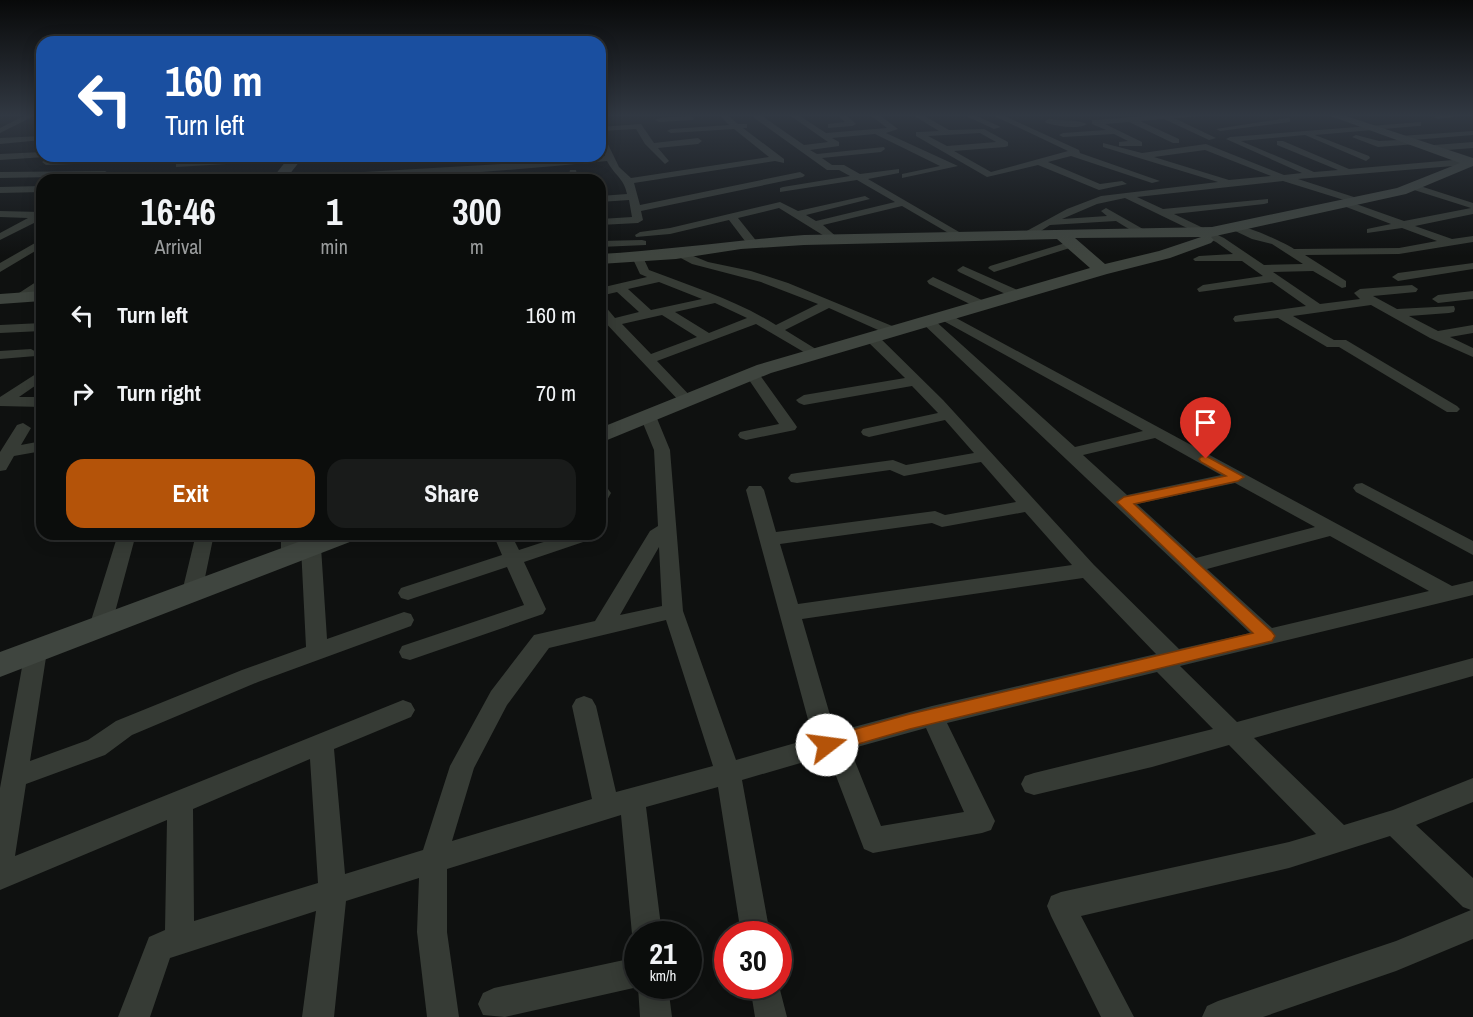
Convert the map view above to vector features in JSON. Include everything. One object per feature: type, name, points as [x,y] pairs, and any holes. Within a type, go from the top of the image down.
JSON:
[{"type":"street","points":[[612,161],[628,181],[633,197],[644,272],[718,299],[757,319],[814,354]]},
{"type":"street","points":[[628,181],[755,161]]},
{"type":"street","points":[[782,161],[814,184]]},
{"type":"street","points":[[821,161],[830,168],[841,167],[961,236]]},
{"type":"street","points":[[938,161],[949,167]]},
{"type":"street","points":[[967,161],[990,175],[1039,162],[1099,186],[1155,181],[1204,170],[1232,183]]},
{"type":"street","points":[[1015,161],[1023,166]]},
{"type":"street","points":[[1096,161],[1155,181]]},
{"type":"street","points":[[1151,161],[1178,175]]},
{"type":"street","points":[[1218,164],[1238,161]]},
{"type":"street","points":[[1243,161],[1473,251]]},
{"type":"street","points":[[1282,161],[1313,175]]},
{"type":"street","points":[[1324,161],[1348,172]]},
{"type":"street","points":[[0,188],[38,162]]},
{"type":"street","points":[[105,174],[124,162]]},
{"type":"street","points":[[183,162],[179,165],[207,162]]},
{"type":"street","points":[[452,174],[456,162]]},
{"type":"street","points":[[534,162],[546,172],[560,174]]},
{"type":"street","points":[[339,174],[399,168],[454,169],[568,162]]},
{"type":"street","points":[[880,162],[914,182]]},
{"type":"street","points":[[751,185],[769,193],[856,177],[901,174],[970,163]]},
{"type":"street","points":[[1030,235],[1028,233],[1090,201],[1126,195],[1453,163],[1467,166]]},
{"type":"street","points":[[606,434],[752,374],[814,354],[1102,270],[1164,255],[1235,227],[1414,187],[1467,166]]},
{"type":"street","points":[[607,171],[619,171]]},
{"type":"street","points":[[579,174],[585,172]]},
{"type":"street","points":[[0,175],[36,175]]},
{"type":"street","points":[[606,221],[800,175]]},
{"type":"street","points":[[1290,189],[1312,187]]},
{"type":"street","points":[[1414,187],[1473,206]]},
{"type":"street","points":[[0,188],[36,189]]},
{"type":"street","points":[[0,204],[18,201],[36,191]]},
{"type":"street","points":[[1126,195],[1211,235],[1318,309]]},
{"type":"street","points":[[1164,212],[1263,195]]},
{"type":"street","points":[[606,199],[633,197]]},
{"type":"street","points":[[798,214],[865,200]]},
{"type":"street","points":[[1090,201],[1146,235]]},
{"type":"street","points":[[815,224],[903,203]]},
{"type":"street","points":[[606,257],[641,248],[670,231],[780,205],[815,224],[834,240]]},
{"type":"street","points":[[1371,231],[1473,211]]},
{"type":"street","points":[[0,214],[36,215]]},
{"type":"street","points":[[731,216],[752,243]]},
{"type":"street","points":[[0,237],[36,218]]},
{"type":"street","points":[[1045,224],[1117,218]]},
{"type":"street","points":[[1235,227],[1256,237],[1276,242],[1342,284]]},
{"type":"street","points":[[681,254],[752,243],[834,240],[1030,235],[1067,240],[1146,235],[1211,235]]},
{"type":"street","points":[[1291,252],[1399,251],[1473,239]]},
{"type":"street","points":[[1067,240],[1102,270]]},
{"type":"street","points":[[994,268],[1067,240]]},
{"type":"street","points":[[606,245],[681,254],[701,263],[747,274],[892,331]]},
{"type":"street","points":[[0,268],[36,246]]},
{"type":"street","points":[[1199,259],[1244,257]]},
{"type":"street","points":[[1398,277],[1473,266]]},
{"type":"street","points":[[1261,269],[1315,267]]},
{"type":"street","points":[[963,270],[1018,294]]},
{"type":"street","points":[[606,290],[660,278]]},
{"type":"street","points":[[1203,289],[1274,278]]},
{"type":"street","points":[[933,281],[982,305]]},
{"type":"street","points":[[20,298],[36,286]]},
{"type":"street","points":[[619,287],[648,315]]},
{"type":"street","points":[[1412,289],[1360,293],[1435,335],[1473,353]]},
{"type":"street","points":[[1394,313],[1473,296]]},
{"type":"street","points":[[0,299],[36,297]]},
{"type":"street","points":[[613,322],[718,299]]},
{"type":"street","points":[[1240,319],[1374,301]]},
{"type":"street","points":[[1445,302],[1473,310]]},
{"type":"street","points":[[775,330],[828,304]]},
{"type":"street","points":[[664,311],[708,338]]},
{"type":"street","points":[[1281,314],[1332,344],[1341,343],[1452,409]]},
{"type":"street","points":[[606,315],[687,400]]},
{"type":"street","points":[[936,318],[1157,433],[1449,594]]},
{"type":"street","points":[[936,318],[1071,453],[1267,636]]},
{"type":"street","points":[[648,360],[757,319]]},
{"type":"street","points":[[0,328],[36,327]]},
{"type":"street","points":[[1435,335],[1473,329]]},
{"type":"street","points":[[871,337],[949,416],[1233,733],[1340,839]]},
{"type":"street","points":[[0,355],[32,353]]},
{"type":"street","points":[[746,435],[789,427],[752,374]]},
{"type":"street","points":[[1,402],[36,378]]},
{"type":"street","points":[[804,400],[916,381]]},
{"type":"street","points":[[1,402],[36,402]]},
{"type":"street","points":[[648,416],[662,450],[673,611],[728,773],[754,921]]},
{"type":"street","points":[[869,432],[949,416]]},
{"type":"street","points":[[4,459],[23,428]]},
{"type":"street","points":[[1071,453],[1157,433]]},
{"type":"street","points":[[4,459],[36,448]]},
{"type":"street","points":[[797,478],[893,465],[904,471],[985,456]]},
{"type":"street","points":[[1124,502],[1238,477]]},
{"type":"street","points":[[1362,488],[1473,549]]},
{"type":"street","points":[[755,490],[831,744],[873,840],[982,821],[932,716]]},
{"type":"street","points":[[769,539],[934,517],[942,521],[1029,505]]},
{"type":"street","points":[[603,626],[657,535],[666,529]]},
{"type":"street","points":[[1192,566],[1332,529]]},
{"type":"street","points":[[100,627],[125,540]]},
{"type":"street","points":[[192,592],[204,540]]},
{"type":"street","points":[[0,664],[192,592],[297,546],[322,540]]},
{"type":"street","points":[[410,652],[536,609],[505,540]]},
{"type":"street","points":[[408,593],[570,540]]},
{"type":"street","points":[[297,546],[317,652]]},
{"type":"street","points":[[790,613],[1087,570]]},
{"type":"street","points":[[134,1017],[159,947],[619,803],[932,716],[1473,588]]},
{"type":"street","points":[[443,1017],[432,932],[433,861],[462,766],[499,698],[542,641],[673,611]]},
{"type":"street","points":[[15,777],[96,748],[124,728],[249,676],[404,620]]},
{"type":"street","points":[[0,862],[36,651]]},
{"type":"street","points":[[1034,784],[1152,756],[1473,667]]},
{"type":"street","points":[[584,706],[619,803],[644,921]]},
{"type":"street","points":[[0,876],[403,710]]},
{"type":"street","points":[[318,1017],[333,892],[321,743]]},
{"type":"street","points":[[1118,1017],[1061,906],[1289,855],[1394,822],[1473,790]]},
{"type":"street","points":[[180,802],[180,941]]},
{"type":"street","points":[[1394,822],[1473,897]]},
{"type":"street","points":[[1218,1017],[1396,956],[1473,924]]},
{"type":"street","points":[[494,1004],[624,975]]},
{"type":"street","points":[[654,999],[656,1017]]},
{"type":"street","points":[[768,999],[771,1017]]},
{"type":"route","points":[[827,745],[910,722],[1267,636],[1124,502],[1238,477],[1206,459]]}]
